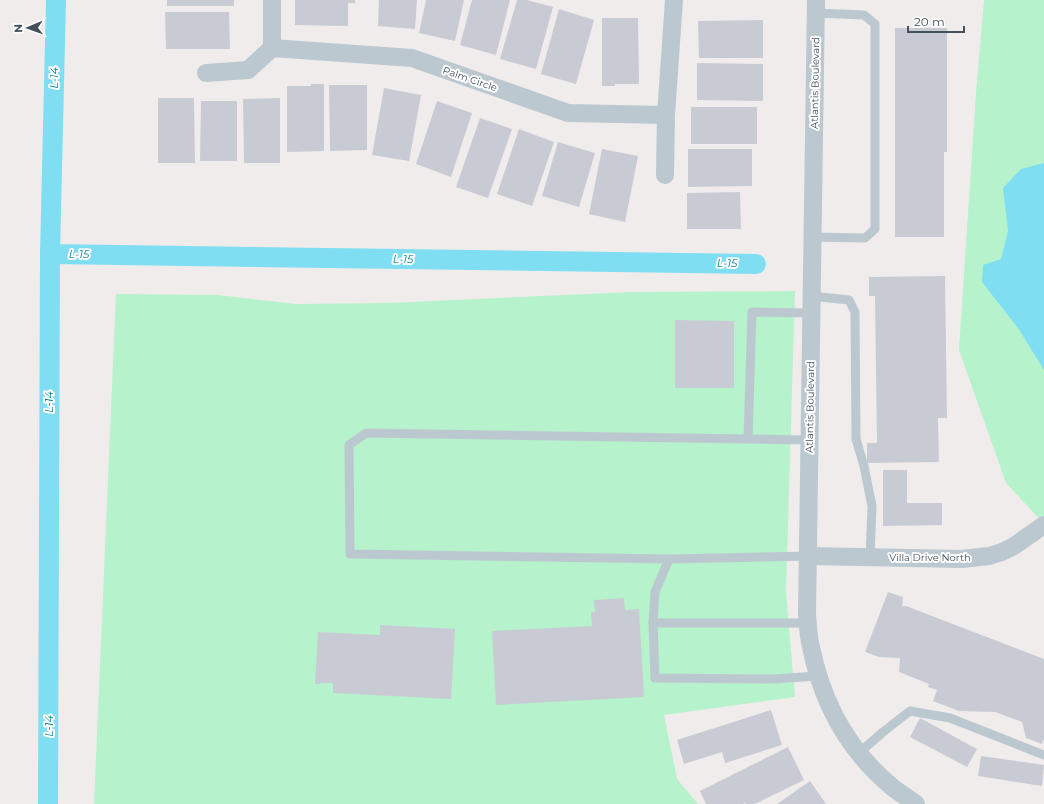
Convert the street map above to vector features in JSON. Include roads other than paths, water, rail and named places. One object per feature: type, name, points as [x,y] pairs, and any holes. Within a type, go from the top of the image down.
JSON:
[{"type":"street","points":[[206,73],[248,70],[272,48],[272,0]]},
{"type":"street","points":[[665,175],[666,115],[674,0]]},
{"type":"street","name":"Atlantis Boulevard","points":[[816,6],[807,613],[810,645],[818,676],[829,706],[841,727],[859,753],[881,777],[916,804]]},
{"type":"street","name":"Palm Circle","points":[[272,48],[412,58],[568,113],[666,115]]},
{"type":"street","name":"Villa Drive North","points":[[808,556],[962,559],[989,556],[1014,546],[1044,525]]},
{"type":"lane","points":[[812,237],[865,238],[875,229],[875,24],[864,15],[816,6]]},
{"type":"lane","points":[[748,439],[752,312],[848,300],[855,312],[856,439],[864,466],[872,506],[870,557]]},
{"type":"lane","points":[[808,556],[669,559],[350,554],[349,445],[366,433],[809,440]]},
{"type":"lane","points":[[669,559],[655,592],[653,623],[655,678],[773,679],[818,676]]},
{"type":"lane","points":[[653,623],[808,623]]},
{"type":"lane","points":[[859,753],[910,711],[950,718],[1044,755]]},
{"type":"water","points":[[1044,163],[1044,370],[1018,328],[982,282],[983,265],[1001,259],[1008,231],[1003,188],[1021,169]]},
{"type":"waterway","name":"L-14","points":[[48,804],[50,254],[56,0]]},
{"type":"waterway","name":"L-15","points":[[50,254],[756,264]]}]
